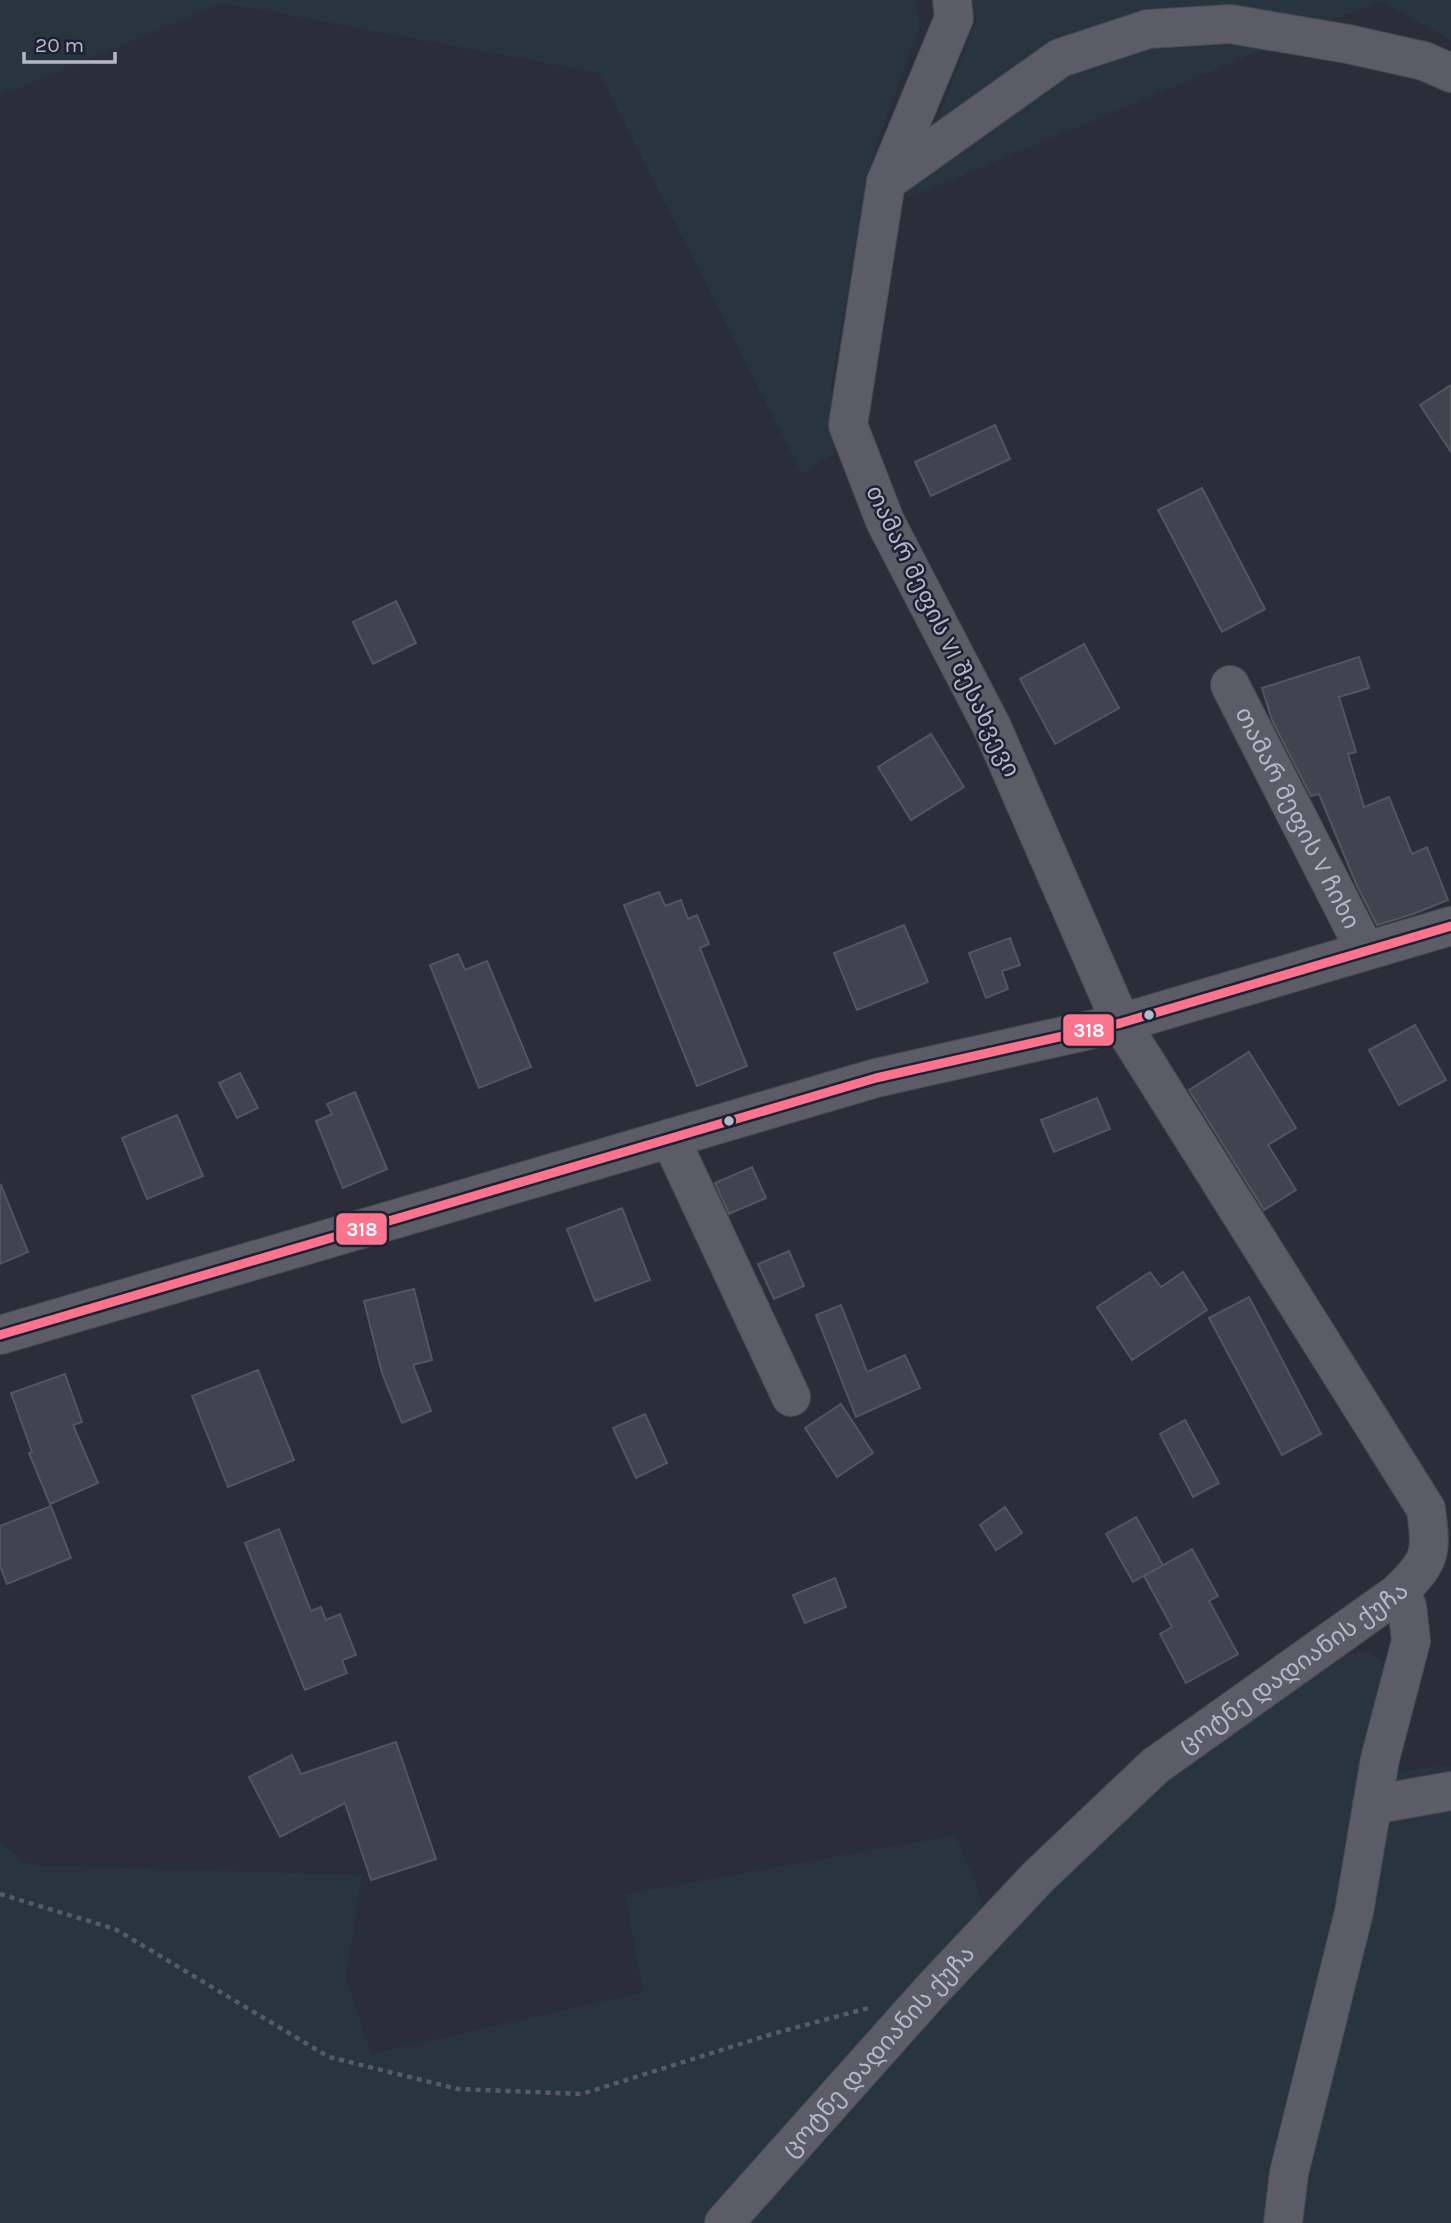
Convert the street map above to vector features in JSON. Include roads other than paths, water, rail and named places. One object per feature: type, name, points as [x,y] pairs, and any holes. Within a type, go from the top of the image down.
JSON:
[{"type":"street","name":"თამარ მეფის VI შესახვევი","points":[[952,0],[954,18],[886,182],[848,425],[885,521],[992,727],[1121,1023]]},
{"type":"street","points":[[886,182],[1060,58],[1148,29],[1230,24],[1348,44],[1424,61],[1451,73]]},
{"type":"street","name":"თამარ მეფის V ჩიხი","points":[[1230,685],[1365,950]]},
{"type":"street","points":[[0,1335],[876,1078],[1121,1023],[1451,926]]},
{"type":"street","name":"ცოტნე დადიანის ქუჩა","points":[[724,2223],[930,1992],[1038,1877],[1155,1766],[1398,1593],[1421,1570],[1431,1545],[1426,1509],[1121,1023]]},
{"type":"street","points":[[670,1138],[791,1397]]},
{"type":"street","points":[[1283,2223],[1289,2173],[1354,1912],[1380,1759],[1411,1641],[1407,1606],[1398,1593]]},
{"type":"street","points":[[1372,1805],[1451,1791]]}]
